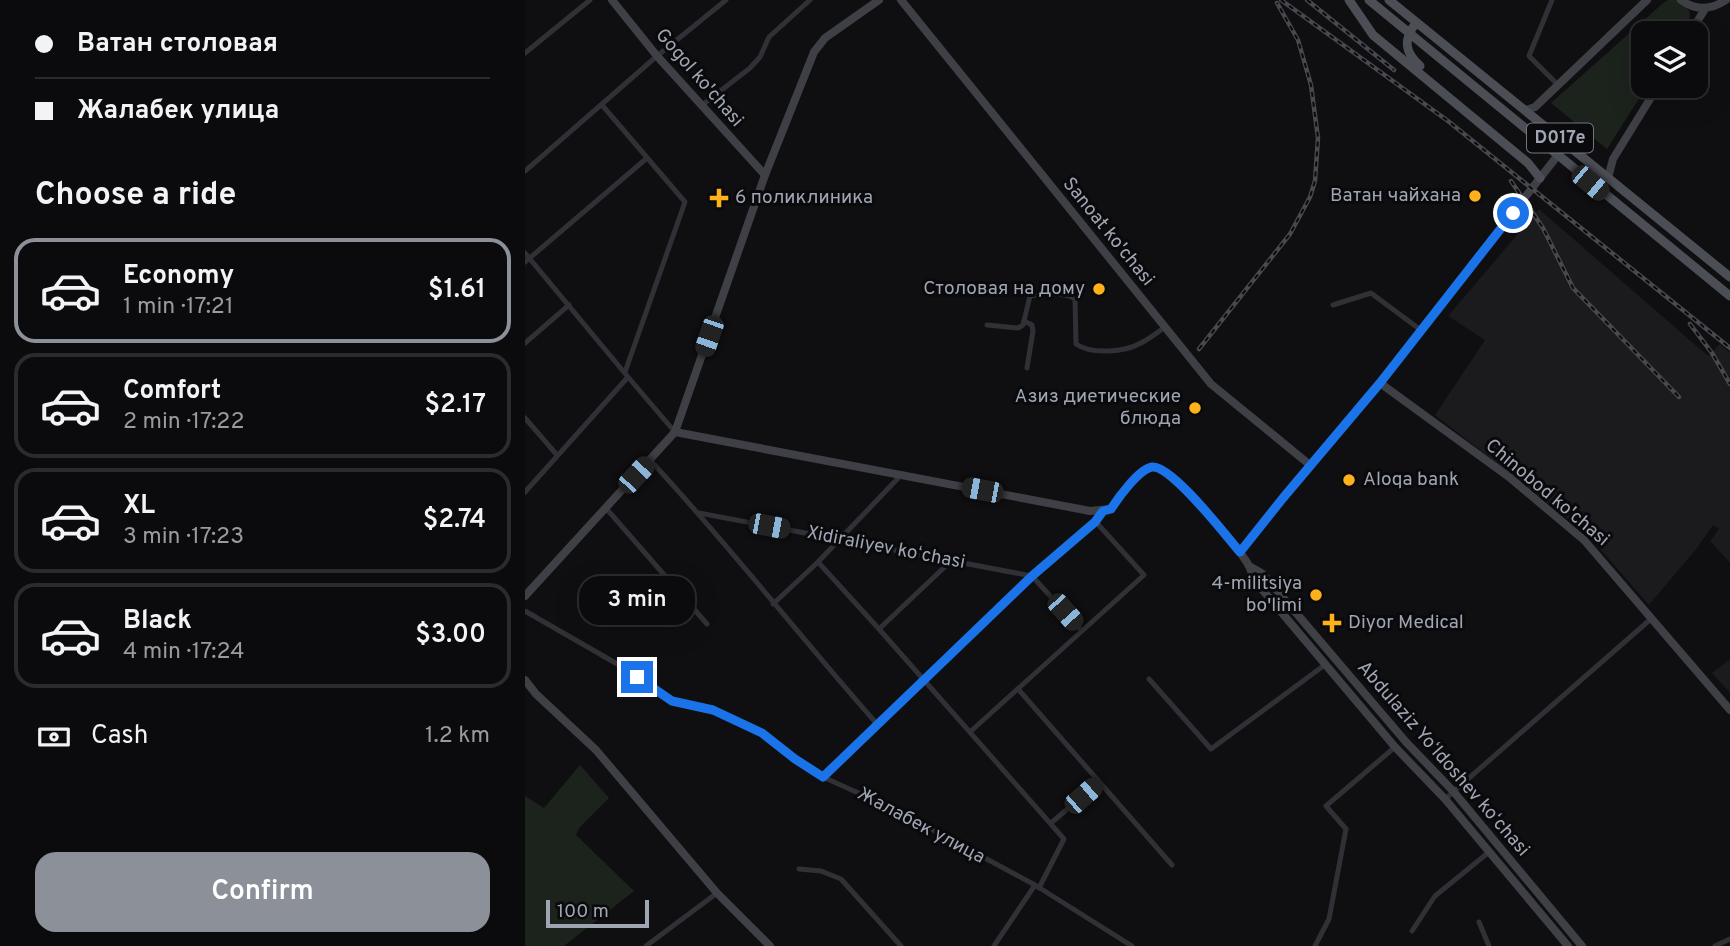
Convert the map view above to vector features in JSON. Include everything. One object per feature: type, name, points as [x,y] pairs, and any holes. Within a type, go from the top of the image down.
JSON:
[{"type":"main road","name":"Gogol ko'chasi","points":[[612,0],[657,56],[765,175]]},
{"type":"main road","points":[[525,596],[675,432],[765,175],[814,52],[825,37],[879,0]]},
{"type":"main road","name":"Sanoat ko'chasi","points":[[901,0],[1210,384],[1310,465]]},
{"type":"main road","points":[[1349,0],[1373,35],[1528,163],[1540,178]]},
{"type":"main road","name":"D017e","points":[[1369,0],[1730,296]]},
{"type":"main road","name":"D017e","points":[[1389,0],[1730,277]]},
{"type":"main road","points":[[1526,110],[1535,107],[1647,0]]},
{"type":"main road","points":[[1681,0],[1694,8],[1705,9],[1727,1]]},
{"type":"main road","points":[[1698,21],[1705,9]]},
{"type":"main road","points":[[1416,23],[1408,33],[1406,44],[1413,60],[1536,162],[1540,178]]},
{"type":"main road","points":[[1608,178],[1613,159],[1651,98]]},
{"type":"main road","points":[[1240,552],[1422,331],[1557,155]]},
{"type":"main road","name":"Chinobod ko'chasi","points":[[1380,383],[1509,477],[1581,537],[1730,710]]},
{"type":"main road","points":[[675,432],[1103,511]]},
{"type":"main road","name":"Abdulaziz Yoʻldoshev koʻchasi","points":[[1103,511],[1111,509],[1145,469],[1162,468],[1195,499],[1240,552],[1255,581],[1395,747],[1445,799],[1568,946]]},
{"type":"main road","name":"Abdulaziz Yoʻldoshev koʻchasi","points":[[1249,566],[1263,574],[1406,742],[1453,791],[1582,946]]},
{"type":"main road","points":[[1339,679],[1347,672]]},
{"type":"main road","points":[[525,680],[535,694],[596,750],[717,893],[770,946]]},
{"type":"street","points":[[526,50],[590,0]]},
{"type":"street","points":[[525,171],[726,0]]},
{"type":"street","points":[[701,106],[750,68],[760,57],[769,37],[810,0]]},
{"type":"street","points":[[1552,0],[1529,56],[1558,85]]},
{"type":"street","points":[[525,492],[626,375],[685,203],[602,105]]},
{"type":"street","points":[[647,158],[526,258],[675,432]]},
{"type":"street","points":[[1333,304],[1371,293],[1422,331]]},
{"type":"street","points":[[987,325],[1018,328],[1024,321],[1030,296],[1069,295],[1075,299],[1076,304],[1076,344],[1079,346],[1101,350],[1125,349],[1140,344],[1165,327]]},
{"type":"street","points":[[525,343],[569,305]]},
{"type":"street","points":[[1024,321],[1032,325],[1033,331],[1027,368]]},
{"type":"street","points":[[525,418],[557,455]]},
{"type":"street","points":[[649,460],[699,513],[773,604],[877,724]]},
{"type":"street","points":[[773,604],[818,562],[902,474]]},
{"type":"street","points":[[605,507],[708,624]]},
{"type":"street","points":[[823,777],[1032,576],[1095,522],[1103,511]]},
{"type":"street","name":"Xidiraliyev koʻchasi","points":[[699,513],[1032,576]]},
{"type":"street","points":[[970,732],[1144,575],[1095,522]]},
{"type":"street","points":[[879,629],[951,561]]},
{"type":"street","points":[[818,562],[1064,839],[1037,887],[994,946]]},
{"type":"street","points":[[1032,576],[1081,630]]},
{"type":"street","name":"Жалабек улица","points":[[525,611],[619,665],[672,701],[713,710],[762,733],[823,777],[896,810],[1037,887],[1132,946]]},
{"type":"street","points":[[1445,799],[1652,618]]},
{"type":"street","points":[[1149,679],[1211,749],[1326,664]]},
{"type":"street","points":[[1018,689],[1171,864]]},
{"type":"street","points":[[1315,946],[1329,919],[1346,829],[1326,806],[1395,747]]},
{"type":"street","points":[[1051,823],[1099,782]]},
{"type":"street","points":[[1412,931],[1435,896],[1489,852]]},
{"type":"street","points":[[799,869],[821,871],[841,879],[901,946]]},
{"type":"street","points":[[646,946],[717,893]]},
{"type":"street","points":[[1479,922],[1489,946]]},
{"type":"street","points":[[1715,946],[1730,939]]},
{"type":"shaded area","points":[[1668,0],[1681,0],[1690,13],[1688,21],[1643,21],[1662,4]]},
{"type":"shaded area","points":[[1631,32],[1631,98],[1639,98],[1607,149],[1551,103]]},
{"type":"shaded area","points":[[1539,209],[1708,356],[1720,344],[1730,353],[1730,563],[1710,541],[1719,529],[1713,525],[1649,605],[1586,533],[1435,415],[1485,340],[1448,316]]},
{"type":"shaded area","points":[[1730,659],[1730,693],[1712,673]]},
{"type":"shaded area","points":[[580,765],[609,798],[579,828],[576,835],[634,891],[564,946],[525,946],[525,796],[544,808]]},
{"type":"railway","points":[[1281,0],[1448,121],[1730,348]]},
{"type":"railway","points":[[1307,0],[1394,70]]},
{"type":"railway","points":[[1199,349],[1290,234],[1310,197],[1315,181],[1318,138],[1311,85],[1298,40],[1277,3]]},
{"type":"railway","points":[[1511,181],[1543,228],[1573,288],[1679,397]]},
{"type":"railway","points":[[1690,324],[1712,353],[1730,384]]},
{"type":"place","name":"Ватан чайхана","points":[[1475,196]]},
{"type":"place","name":"6 поликлиника","points":[[719,198]]},
{"type":"place","name":"Столовая на дому","points":[[1099,289]]},
{"type":"place","name":"Азиз диетические блюда","points":[[1195,408]]},
{"type":"place","name":"Aloqa bank","points":[[1349,480]]},
{"type":"place","name":"4-militsiya bo'limi","points":[[1316,595]]},
{"type":"place","name":"Diyor Medical","points":[[1332,623]]},
{"type":"route","points":[[637,677],[672,701],[713,710],[762,733],[823,777],[1032,576],[1095,522],[1103,511],[1111,509],[1145,469],[1157,467],[1165,470],[1195,499],[1240,552],[1380,383],[1513,213]]}]
